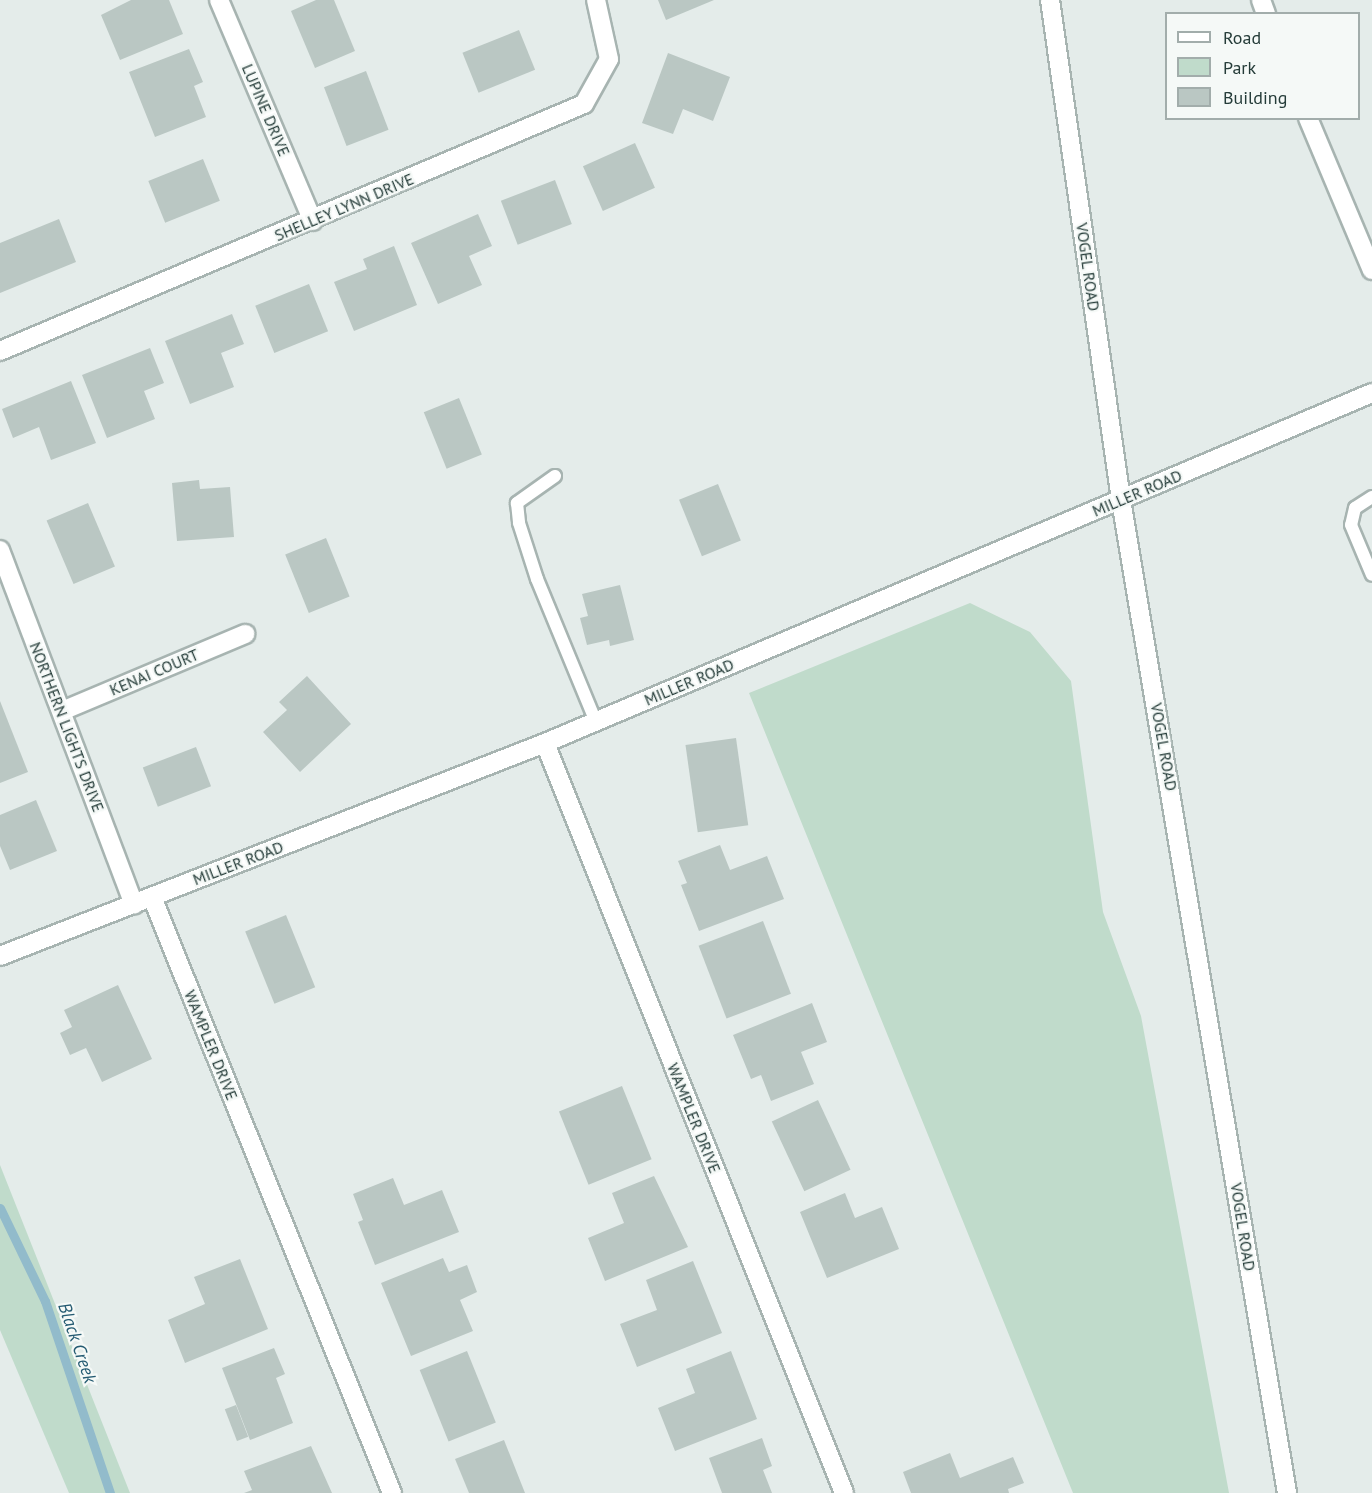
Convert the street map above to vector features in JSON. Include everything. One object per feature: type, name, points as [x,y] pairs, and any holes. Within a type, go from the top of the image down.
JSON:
[{"type":"street","name":"LUPINE DRIVE","points":[[219,0],[313,221]]},
{"type":"street","name":"SHELLEY LYNN DRIVE","points":[[0,351],[313,221],[584,104],[609,59],[596,0]]},
{"type":"street","name":"VOGEL ROAD","points":[[1050,0],[1121,500],[1287,1493]]},
{"type":"street","points":[[1309,120],[1372,270]]},
{"type":"street","name":"MILLER ROAD","points":[[0,956],[545,743],[1372,393]]},
{"type":"street","name":"NORTHERN LIGHTS DRIVE","points":[[0,550],[134,904]]},
{"type":"street","name":"KENAI COURT","points":[[62,711],[246,634]]},
{"type":"street","name":"WAMPLER DRIVE","points":[[545,743],[844,1493]]},
{"type":"street","name":"WAMPLER DRIVE","points":[[152,897],[392,1493]]},
{"type":"lane","points":[[555,476],[517,503],[519,523],[537,579],[596,722]]},
{"type":"lane","points":[[1372,497],[1356,508],[1351,525],[1372,575]]},
{"type":"green space","points":[[970,603],[1030,632],[1071,681],[1103,912],[1141,1016],[1229,1493],[1073,1493],[749,693]]},
{"type":"green space","points":[[0,1165],[130,1493],[69,1493],[0,1330]]},
{"type":"building","points":[[131,0],[169,0],[183,34],[120,60],[101,15]]},
{"type":"building","points":[[316,0],[334,0],[355,51],[315,68],[291,11]]},
{"type":"building","points":[[658,0],[714,0],[666,20]]},
{"type":"building","points":[[519,30],[535,70],[479,93],[462,53]]},
{"type":"building","points":[[189,49],[203,82],[194,86],[206,117],[155,137],[129,72]]},
{"type":"building","points":[[668,53],[730,77],[713,121],[683,109],[673,134],[642,123]]},
{"type":"building","points":[[366,71],[389,130],[347,146],[324,87]]},
{"type":"building","points":[[635,143],[655,188],[603,211],[583,166]]},
{"type":"building","points":[[203,159],[220,201],[165,223],[148,181]]},
{"type":"building","points":[[555,180],[572,224],[518,245],[501,201]]},
{"type":"building","points":[[478,214],[492,246],[469,256],[482,285],[438,304],[411,243]]},
{"type":"building","points":[[59,219],[76,262],[0,293],[0,243]]},
{"type":"building","points":[[394,246],[417,305],[354,331],[334,282],[367,269],[363,259]]},
{"type":"building","points":[[309,284],[328,331],[274,353],[255,306]]},
{"type":"building","points":[[232,314],[244,344],[221,353],[234,387],[190,404],[165,341]]},
{"type":"building","points":[[150,348],[164,383],[144,391],[155,419],[107,438],[82,375]]},
{"type":"building","points":[[71,381],[96,443],[51,460],[39,427],[13,438],[2,409]]},
{"type":"building","points":[[459,398],[482,455],[447,469],[424,412]]},
{"type":"building","points":[[199,480],[200,489],[230,487],[234,537],[177,541],[172,483]]},
{"type":"building","points":[[718,484],[741,541],[702,556],[679,500]]},
{"type":"building","points":[[88,503],[115,567],[74,584],[47,521]]},
{"type":"building","points":[[326,538],[350,596],[309,613],[285,554]]},
{"type":"building","points":[[620,585],[634,640],[610,646],[609,640],[587,645],[580,618],[588,616],[582,594]]},
{"type":"building","points":[[307,676],[351,724],[300,772],[263,732],[287,710],[279,702]]},
{"type":"building","points":[[0,701],[28,772],[0,783]]},
{"type":"building","points":[[736,738],[748,825],[698,832],[685,745]]},
{"type":"building","points":[[196,747],[211,786],[158,807],[143,767]]},
{"type":"building","points":[[36,800],[57,851],[10,870],[0,846],[0,815]]},
{"type":"building","points":[[720,845],[730,870],[767,856],[784,899],[699,931],[681,885],[687,883],[678,861]]},
{"type":"building","points":[[286,915],[315,987],[274,1004],[245,931]]},
{"type":"building","points":[[763,921],[791,994],[727,1019],[699,946]]},
{"type":"building","points":[[118,985],[152,1059],[102,1082],[86,1048],[70,1055],[60,1033],[72,1027],[64,1010]]},
{"type":"building","points":[[812,1003],[827,1042],[801,1052],[814,1084],[771,1101],[761,1075],[751,1079],[733,1035]]},
{"type":"building","points":[[622,1086],[652,1159],[589,1185],[559,1111]]},
{"type":"building","points":[[818,1100],[851,1170],[804,1191],[772,1122]]},
{"type":"building","points":[[654,1176],[688,1247],[605,1281],[588,1238],[624,1223],[612,1193]]},
{"type":"building","points":[[393,1178],[404,1205],[442,1190],[459,1232],[375,1265],[358,1222],[363,1220],[353,1194]]},
{"type":"building","points":[[845,1193],[855,1218],[882,1207],[899,1249],[827,1278],[800,1212]]},
{"type":"building","points":[[443,1258],[449,1272],[467,1265],[477,1292],[460,1300],[473,1331],[411,1356],[381,1283]]},
{"type":"building","points":[[240,1259],[268,1329],[185,1363],[168,1320],[205,1304],[194,1277]]},
{"type":"building","points":[[693,1261],[722,1333],[637,1367],[620,1324],[657,1310],[646,1280]]},
{"type":"building","points":[[274,1348],[285,1374],[276,1378],[293,1423],[250,1440],[222,1368]]},
{"type":"building","points":[[467,1351],[496,1422],[449,1441],[420,1370]]},
{"type":"building","points":[[731,1351],[757,1419],[675,1451],[658,1408],[695,1393],[686,1369]]},
{"type":"building","points":[[236,1405],[248,1437],[237,1441],[225,1409]]},
{"type":"building","points":[[762,1438],[772,1466],[763,1470],[772,1493],[722,1493],[709,1458]]},
{"type":"building","points":[[504,1440],[525,1493],[469,1493],[455,1459]]},
{"type":"building","points":[[311,1446],[332,1493],[244,1493],[252,1490],[244,1471]]},
{"type":"building","points":[[950,1453],[960,1478],[1013,1457],[1024,1483],[1008,1489],[1009,1493],[911,1493],[903,1472]]},
{"type":"waterway","name":"Black Creek","points":[[0,1208],[45,1301],[110,1493]]}]
